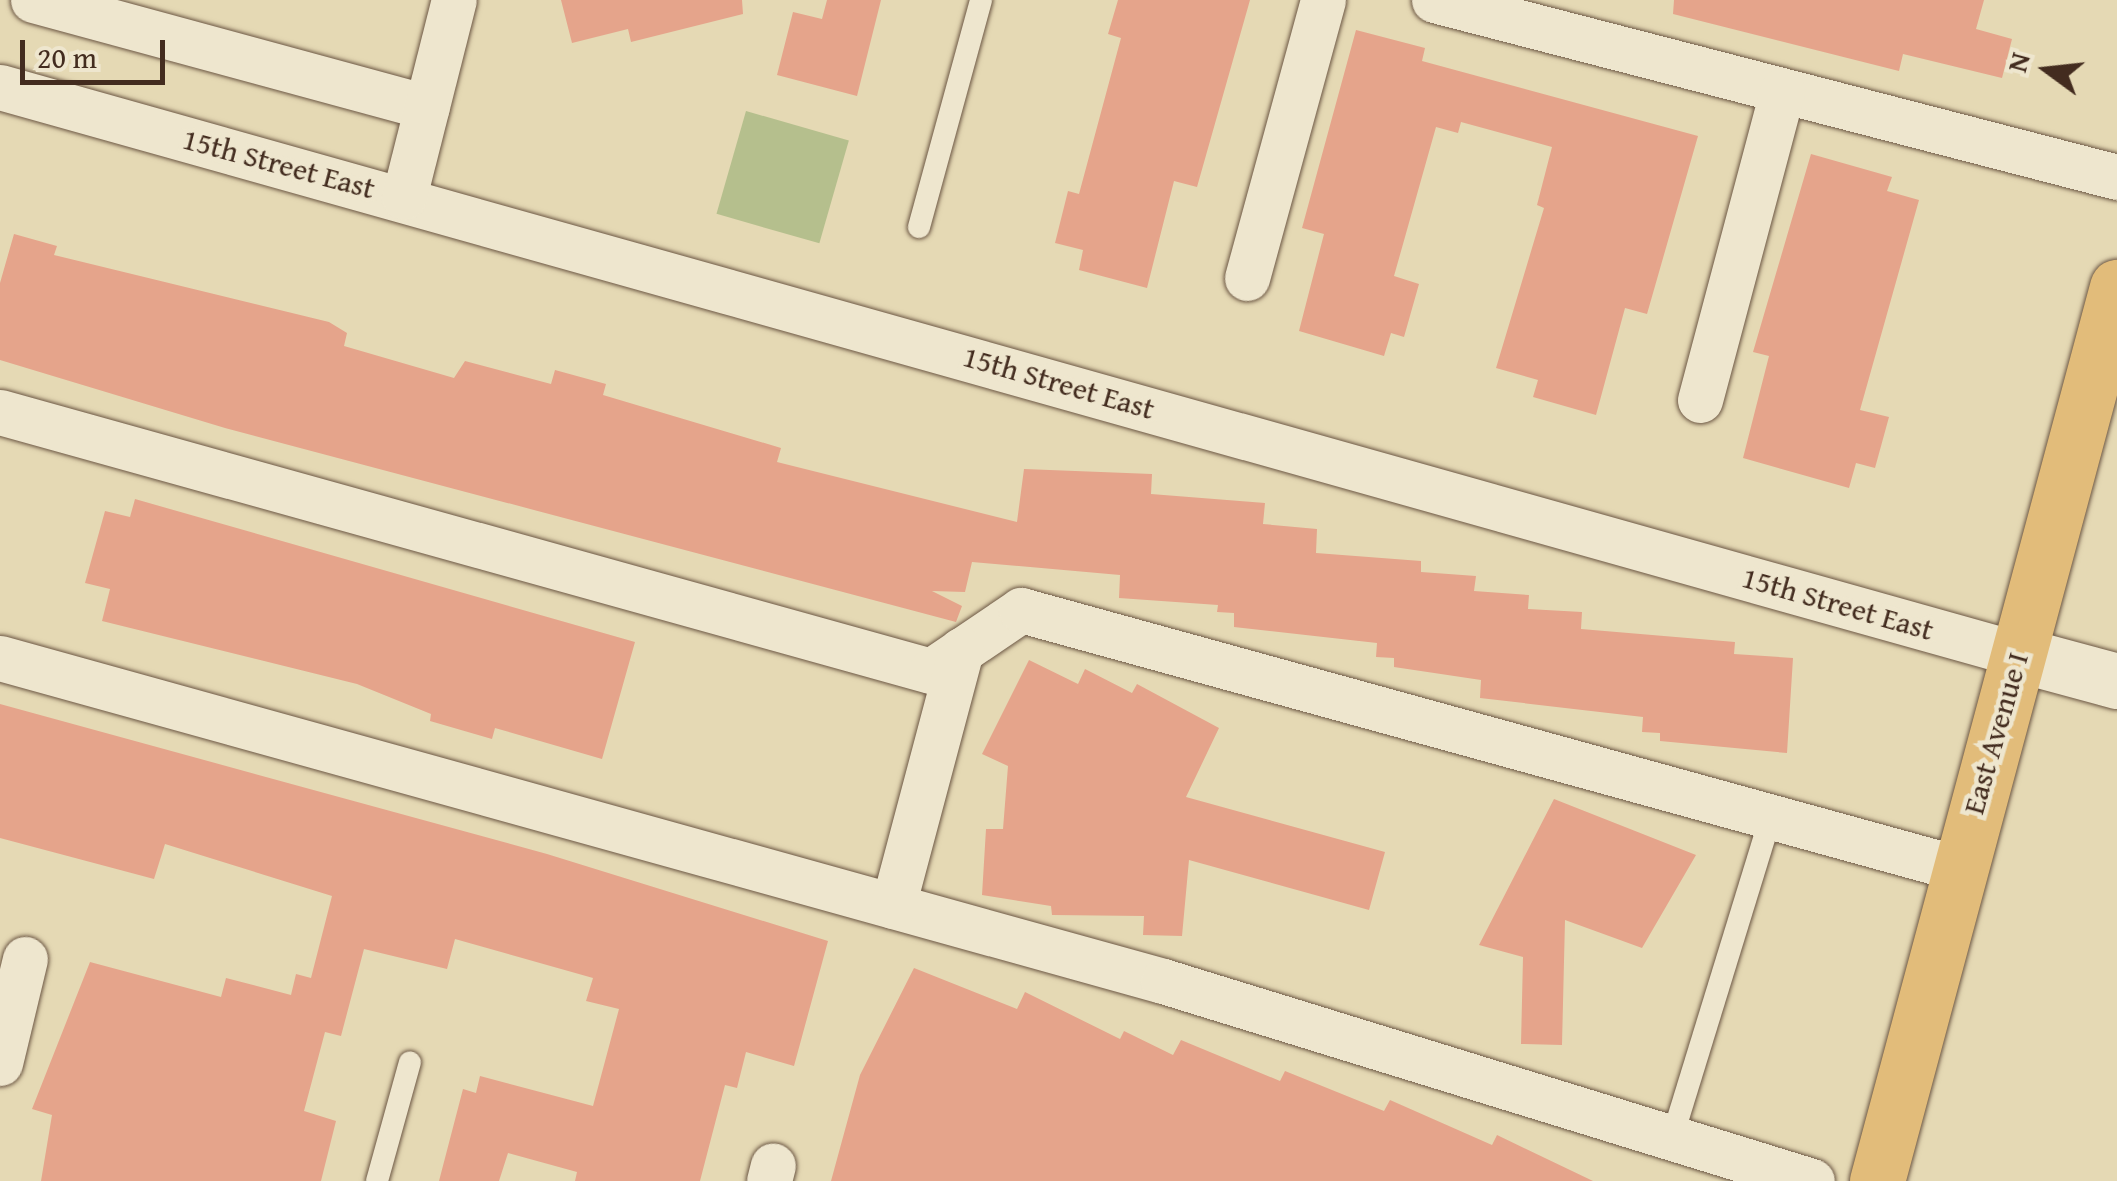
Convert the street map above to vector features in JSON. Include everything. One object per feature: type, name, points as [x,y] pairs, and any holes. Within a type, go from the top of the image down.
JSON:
[{"type":"main road","name":"East Avenue I","points":[[1877,1181],[1957,868],[2117,287]]},
{"type":"street","points":[[34,0],[427,107]]},
{"type":"street","points":[[404,196],[454,0]]},
{"type":"street","points":[[1247,278],[1322,0]]},
{"type":"street","points":[[1434,0],[2117,177]]},
{"type":"street","name":"15th Street East","points":[[0,87],[404,196],[2117,681]]},
{"type":"street","points":[[1700,400],[1782,91]]},
{"type":"street","points":[[0,412],[931,671],[1022,610],[1957,868]]},
{"type":"street","points":[[893,906],[961,650]]},
{"type":"street","points":[[0,658],[893,906],[1812,1181]]},
{"type":"street","points":[[0,1063],[24,959]]},
{"type":"lane","points":[[919,227],[981,0]]},
{"type":"lane","points":[[1672,1138],[1771,817]]},
{"type":"lane","points":[[377,1181],[410,1062]]},
{"type":"green space","points":[[746,111],[849,140],[819,243],[717,214]]},
{"type":"building","points":[[561,0],[742,0],[743,14],[631,42],[628,29],[572,43]]},
{"type":"building","points":[[827,0],[881,0],[857,96],[777,75],[793,12],[822,19]]},
{"type":"building","points":[[1118,0],[1250,0],[1197,187],[1174,181],[1147,288],[1079,270],[1083,250],[1055,243],[1068,191],[1079,194],[1121,38],[1108,34]]},
{"type":"building","points":[[1674,0],[1984,0],[1976,29],[2012,39],[2002,78],[1903,54],[1899,71],[1673,14]]},
{"type":"building","points":[[1356,30],[1425,48],[1422,61],[1698,136],[1647,314],[1625,308],[1596,415],[1533,397],[1538,380],[1496,368],[1544,208],[1537,205],[1552,147],[1461,122],[1458,133],[1436,127],[1394,276],[1419,284],[1404,337],[1391,333],[1384,356],[1299,331],[1324,234],[1302,228]]},
{"type":"building","points":[[1811,154],[1892,177],[1887,191],[1919,200],[1860,410],[1889,417],[1875,468],[1856,463],[1849,488],[1743,458],[1769,356],[1753,352]]},
{"type":"building","points":[[14,234],[57,246],[54,255],[329,322],[347,333],[344,346],[454,378],[465,361],[551,384],[555,370],[606,384],[603,395],[781,448],[777,462],[1017,522],[1024,469],[1152,474],[1151,494],[1265,503],[1263,524],[1317,529],[1316,553],[1421,561],[1421,572],[1476,576],[1474,591],[1529,595],[1528,609],[1582,612],[1581,629],[1735,642],[1734,654],[1793,658],[1787,753],[1660,741],[1660,733],[1642,732],[1643,717],[1480,698],[1481,680],[1394,667],[1394,658],[1376,657],[1377,643],[1234,627],[1234,613],[1217,612],[1218,605],[1119,598],[1120,575],[972,562],[965,592],[932,591],[962,606],[956,622],[225,428],[0,360],[0,283]]},
{"type":"building","points":[[135,499],[635,642],[602,759],[495,728],[492,739],[430,721],[431,714],[357,684],[102,621],[110,589],[85,583],[105,511],[130,517]]},
{"type":"building","points":[[1029,660],[1078,684],[1085,669],[1132,693],[1137,684],[1219,728],[1186,797],[1385,852],[1369,910],[1189,860],[1182,936],[1143,935],[1144,916],[1052,915],[1051,906],[982,895],[986,829],[1003,829],[1008,766],[982,754]]},
{"type":"building","points":[[0,704],[547,854],[828,941],[794,1066],[746,1052],[737,1088],[725,1085],[700,1181],[575,1181],[577,1172],[508,1153],[499,1181],[439,1181],[463,1089],[476,1093],[480,1076],[593,1106],[619,1009],[586,1001],[593,978],[455,939],[447,969],[364,949],[341,1036],[325,1032],[304,1111],[336,1121],[321,1181],[41,1181],[52,1115],[32,1109],[90,962],[221,997],[226,978],[291,995],[296,974],[311,978],[332,896],[165,844],[154,879],[0,838]]},
{"type":"building","points":[[1554,799],[1696,855],[1642,948],[1565,920],[1562,1045],[1521,1044],[1523,957],[1479,945]]},
{"type":"building","points":[[914,968],[1017,1009],[1025,992],[1120,1039],[1124,1031],[1173,1055],[1181,1040],[1280,1081],[1285,1071],[1384,1111],[1390,1100],[1492,1145],[1497,1135],[1593,1181],[831,1181],[860,1075]]}]
